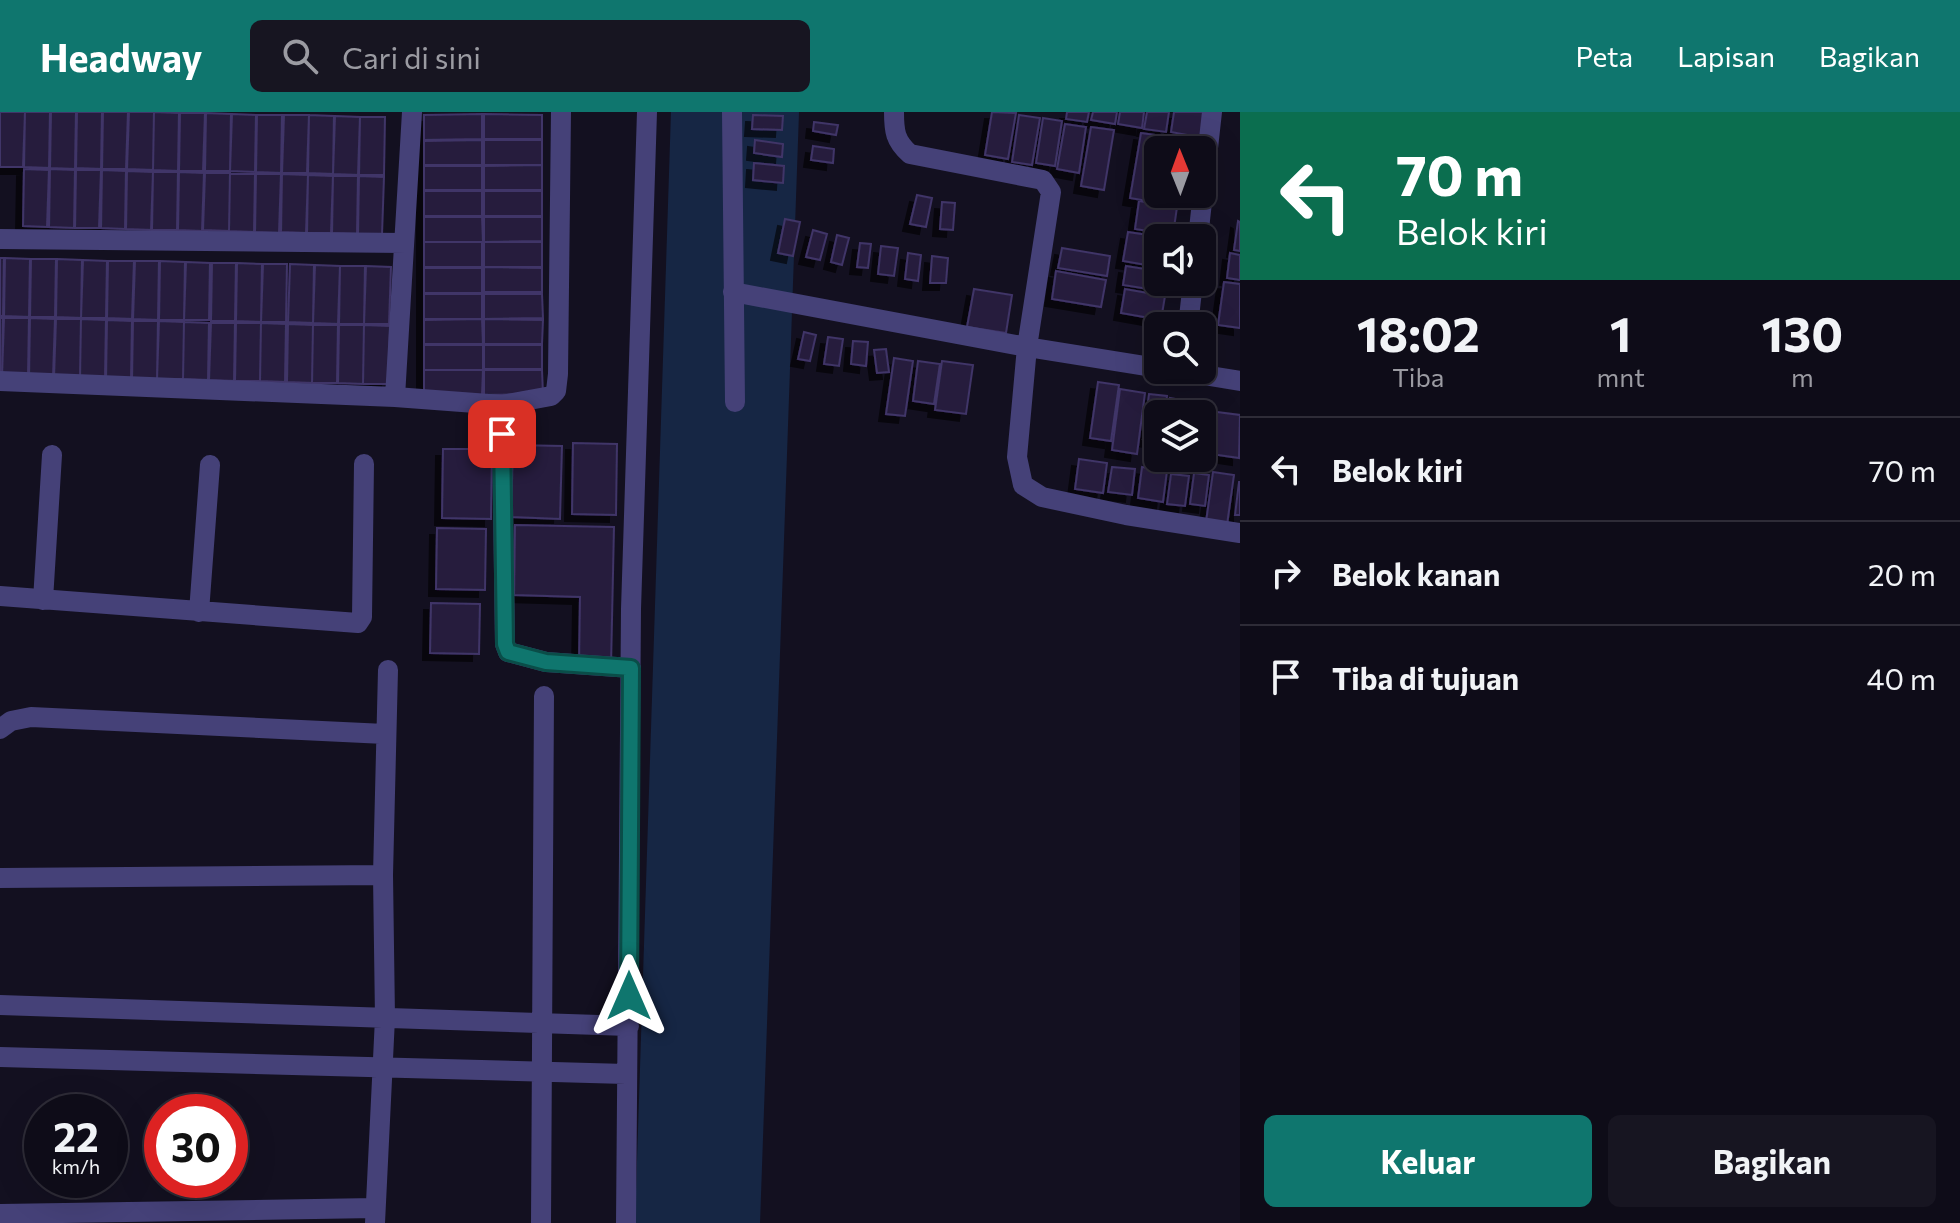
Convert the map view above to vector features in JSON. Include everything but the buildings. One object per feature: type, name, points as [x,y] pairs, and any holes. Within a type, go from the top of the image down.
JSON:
[{"type":"street","points":[[395,397],[412,112]]},
{"type":"street","points":[[0,381],[395,397],[502,405],[543,399],[556,391],[561,112]]},
{"type":"street","points":[[626,1223],[631,668],[647,112]]},
{"type":"street","points":[[732,112],[735,402]]},
{"type":"street","points":[[894,112],[898,144],[910,154],[1043,180],[1051,192],[1027,347],[1017,457],[1023,485],[1042,497],[1126,515],[1240,533]]},
{"type":"street","points":[[1200,224],[1212,112]]},
{"type":"street","points":[[0,239],[404,243]]},
{"type":"street","points":[[733,292],[1144,366]]},
{"type":"street","points":[[1216,377],[1240,381]]},
{"type":"street","points":[[502,434],[505,644],[508,652],[546,662],[631,668]]},
{"type":"street","points":[[43,600],[52,455]]},
{"type":"street","points":[[0,596],[358,623],[361,621],[364,464]]},
{"type":"street","points":[[199,612],[210,465]]},
{"type":"street","points":[[0,1214],[375,1215],[385,1018],[383,875],[388,670]]},
{"type":"street","points":[[541,1223],[544,696]]},
{"type":"street","points":[[0,729],[11,721],[31,717],[385,734]]},
{"type":"street","points":[[0,878],[383,875]]},
{"type":"street","points":[[0,1005],[629,1026]]},
{"type":"street","points":[[0,1057],[626,1074]]},
{"type":"water","points":[[671,112],[799,112],[760,1223],[635,1223]]},
{"type":"route","points":[[502,434],[505,644],[508,652],[546,662],[631,668],[629,996]]}]
